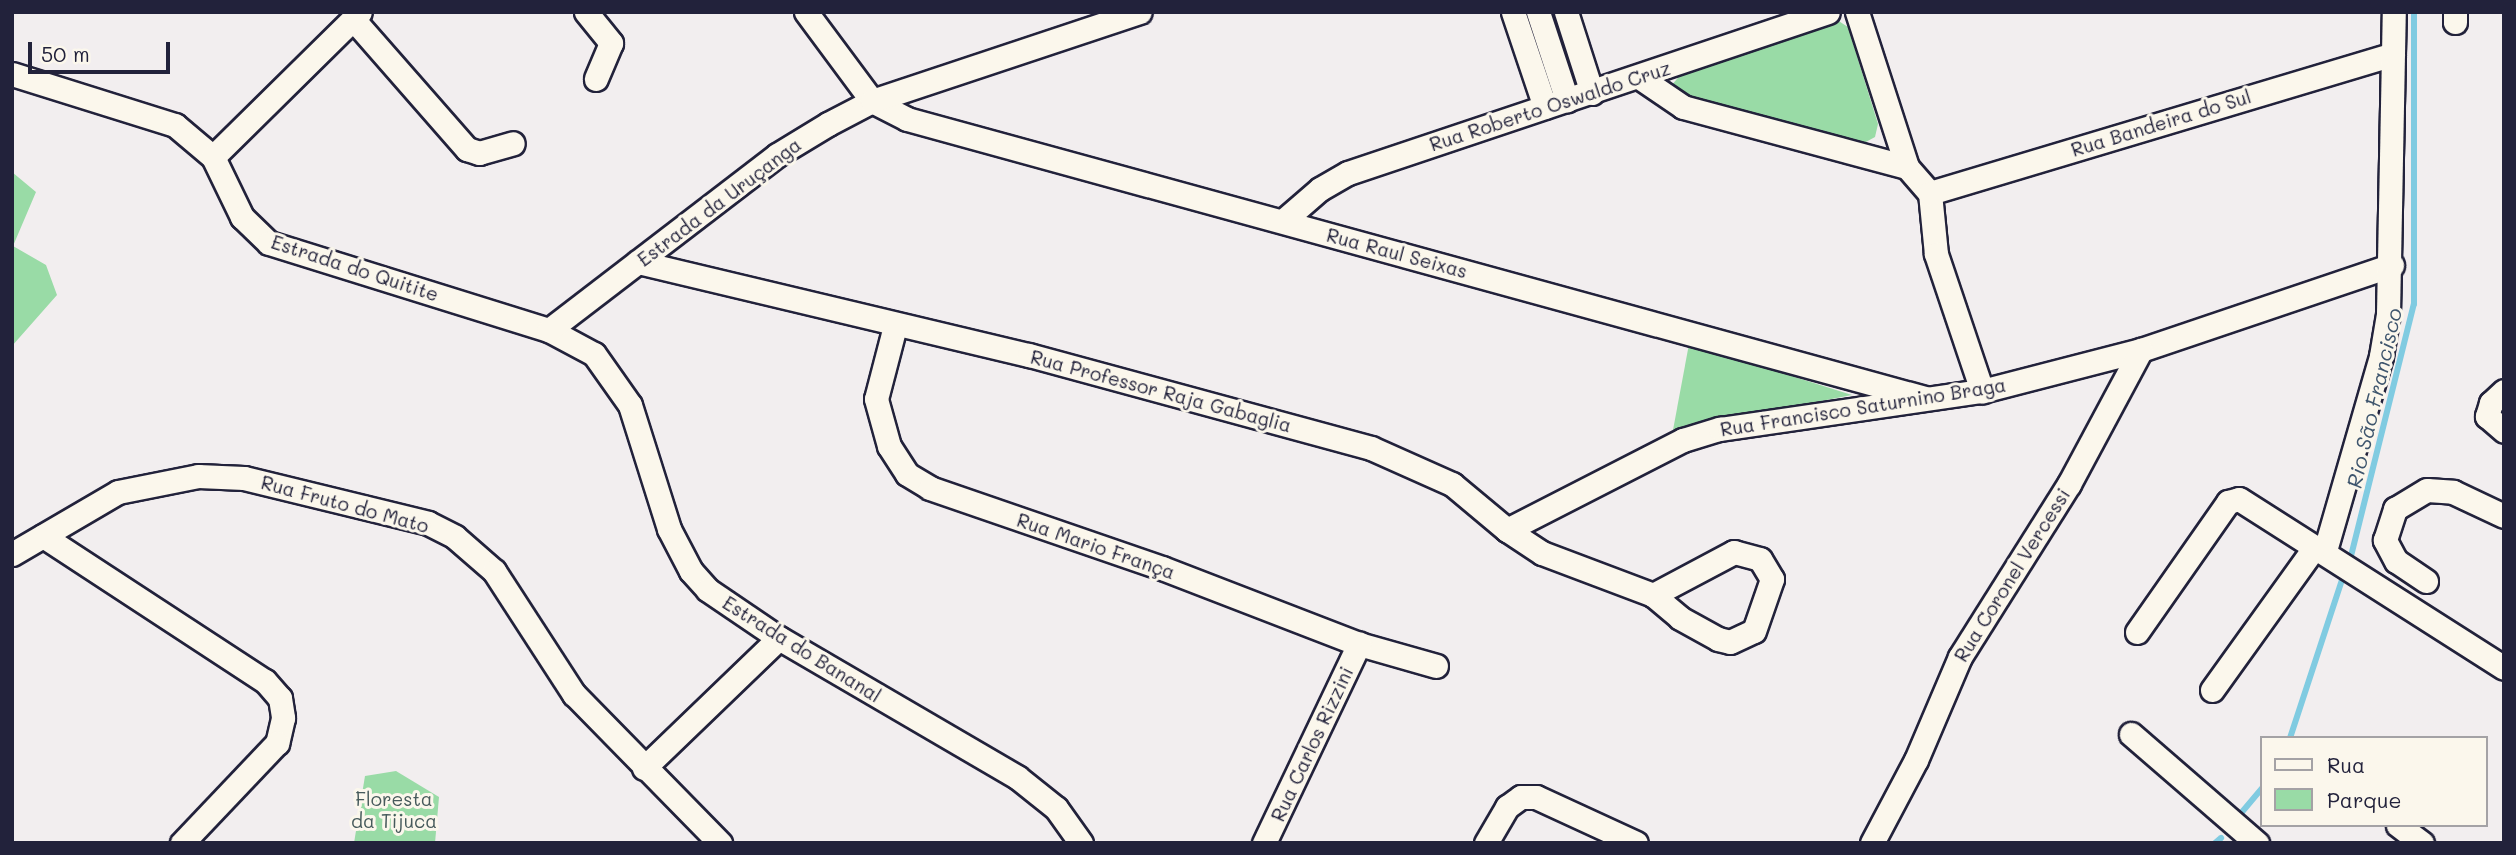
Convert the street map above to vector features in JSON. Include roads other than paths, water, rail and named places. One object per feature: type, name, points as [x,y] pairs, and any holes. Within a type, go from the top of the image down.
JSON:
[{"type":"street","points":[[586,12],[611,43],[596,79]]},
{"type":"street","points":[[806,12],[872,101]]},
{"type":"street","name":"Estrada da Uruçanga","points":[[549,330],[777,155],[872,101],[1140,12]]},
{"type":"street","points":[[1513,12],[1556,104]]},
{"type":"street","points":[[1538,12],[1556,104]]},
{"type":"street","points":[[1566,12],[1592,93]]},
{"type":"street","name":"Rua Roberto Oswaldo Cruz","points":[[1283,221],[1320,189],[1348,173],[1828,12]]},
{"type":"street","points":[[1857,12],[1907,167],[1930,193],[1936,254],[1982,391]]},
{"type":"street","points":[[2212,690],[2331,557],[2381,356],[2392,265],[2394,12]]},
{"type":"street","points":[[213,157],[357,15],[467,149],[479,153],[513,143]]},
{"type":"street","name":"Rua Bandeira do Sul","points":[[1930,193],[2393,54]]},
{"type":"street","name":"Estrada do Quitite","points":[[12,74],[176,125],[213,157],[243,217],[270,243],[549,330]]},
{"type":"street","points":[[1639,77],[1683,107],[1907,167]]},
{"type":"street","name":"Rua Raul Seixas","points":[[872,101],[907,119],[1925,398]]},
{"type":"street","name":"Rua Professor Raja Gabaglia","points":[[638,262],[895,326],[1028,355],[1371,448],[1452,484],[1507,530],[1542,552],[1653,595],[1681,618],[1730,642],[1754,631],[1772,579],[1760,559],[1734,552],[1653,595]]},
{"type":"street","name":"Rua Francisco Saturnino Braga","points":[[1507,530],[1683,440],[1720,429],[1982,391],[2141,350],[2392,265]]},
{"type":"street","name":"Rua Mario França","points":[[895,326],[876,399],[889,446],[907,474],[930,488],[1162,568],[1359,644],[1436,666]]},
{"type":"street","name":"Estrada do Bananal","points":[[549,330],[594,354],[620,388],[641,433],[669,529],[691,571],[708,590],[779,638],[1017,777],[1056,808],[1082,843]]},
{"type":"street","name":"Rua Coronel Vercessi","points":[[1872,843],[1921,750],[1960,657],[2069,484],[2141,350]]},
{"type":"street","points":[[2504,391],[2491,403],[2487,416],[2504,431]]},
{"type":"street","name":"Rua Fruto do Mato","points":[[12,554],[118,492],[198,476],[244,478],[428,523],[455,537],[494,571],[575,694],[644,768],[720,843]]},
{"type":"street","points":[[2426,581],[2396,561],[2385,540],[2395,509],[2427,490],[2453,492],[2504,516]]},
{"type":"street","points":[[2137,632],[2233,498],[2504,668]]},
{"type":"street","points":[[43,536],[265,681],[280,698],[283,718],[277,743],[182,843]]},
{"type":"street","points":[[644,768],[779,638]]},
{"type":"street","name":"Rua Carlos Rizzini","points":[[1264,843],[1359,644]]},
{"type":"street","points":[[2131,733],[2257,843]]},
{"type":"street","points":[[1486,843],[1507,807],[1521,797],[1536,797],[1636,843]]},
{"type":"street","points":[[2401,827],[2422,843]]},
{"type":"waterway","name":"Rio São Francisco","points":[[2349,564],[2414,304],[2414,12]]},
{"type":"waterway","name":"Rio São Francisco","points":[[2291,736],[2344,574]]},
{"type":"waterway","name":"Rio São Francisco","points":[[2237,818],[2260,790]]},
{"type":"waterway","name":"Rio São Francisco","points":[[2215,843],[2221,838]]},
{"type":"park label","name":"Floresta da Tijuca","points":[[394,810]]}]
